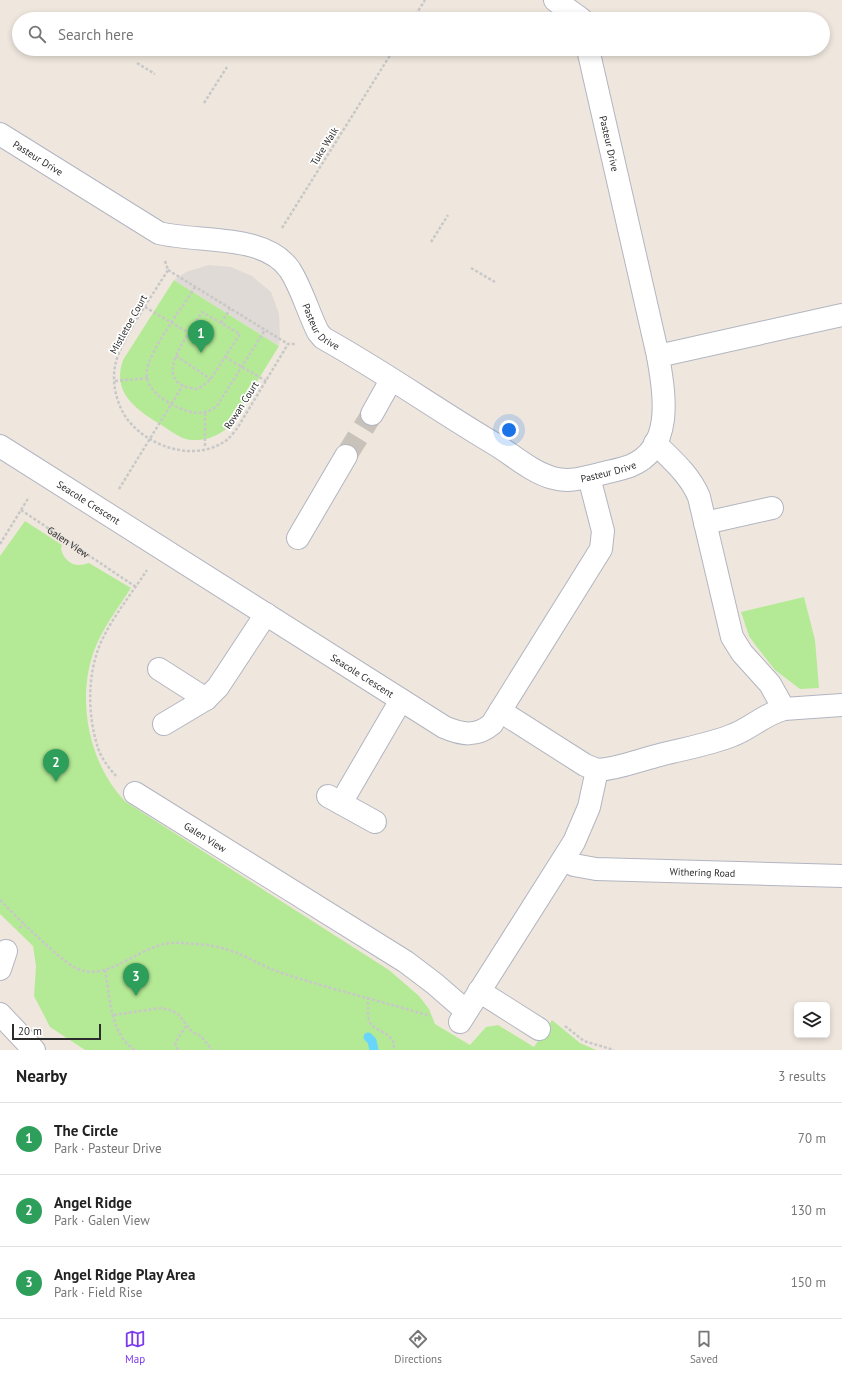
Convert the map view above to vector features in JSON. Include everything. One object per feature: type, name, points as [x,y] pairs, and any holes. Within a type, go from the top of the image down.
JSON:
[{"type":"street","name":"Pasteur Drive","points":[[0,134],[159,233],[184,238],[225,240],[250,245],[268,251],[289,269],[318,332],[323,338],[546,476],[564,480],[589,477],[630,466],[647,455],[661,431],[665,402],[658,356],[590,56]]},
{"type":"street","points":[[658,356],[842,315]]},
{"type":"street","points":[[372,414],[391,380]]},
{"type":"street","points":[[655,443],[686,473],[696,488],[732,637],[742,653],[770,684],[784,709]]},
{"type":"street","name":"Seacole Crescent","points":[[0,446],[444,727],[464,734],[484,731],[492,724],[601,549],[603,531],[589,477]]},
{"type":"street","points":[[298,538],[346,456]]},
{"type":"street","points":[[705,523],[772,508]]},
{"type":"street","points":[[164,724],[206,699],[218,687],[266,614]]},
{"type":"street","points":[[159,669],[206,699]]},
{"type":"street","points":[[375,822],[334,799],[401,700]]},
{"type":"street","points":[[500,711],[585,765],[597,770],[617,768],[654,756],[722,739],[733,735],[771,713],[784,709],[842,705]]},
{"type":"street","points":[[540,1029],[479,991],[564,860],[589,807],[597,770]]},
{"type":"street","name":"Galen View","points":[[135,793],[406,962],[435,984],[463,1016],[479,991]]},
{"type":"street","name":"Withering Road","points":[[564,860],[574,865],[596,869],[842,876]]},
{"type":"street","points":[[0,1014],[34,1050]]},
{"type":"path","points":[[417,12],[425,0]]},
{"type":"path","name":"Tuke Walk","points":[[268,251],[390,56]]},
{"type":"path","points":[[137,63],[155,74]]},
{"type":"path","points":[[204,103],[228,67]]},
{"type":"path","points":[[431,242],[448,215]]},
{"type":"path","points":[[159,233],[168,270],[288,344],[331,342]]},
{"type":"path","points":[[471,268],[494,282]]},
{"type":"path","name":"Mistletoe Court","points":[[150,438],[135,427],[126,416],[118,400],[115,381],[115,366],[118,353],[168,270]]},
{"type":"path","points":[[195,287],[152,355],[147,373],[157,395],[170,404],[189,412],[205,413],[217,406],[265,330]]},
{"type":"path","points":[[145,307],[189,333]]},
{"type":"path","points":[[221,323],[230,309]]},
{"type":"path","points":[[202,312],[240,334],[211,379],[205,386],[198,389],[182,385],[175,379],[172,372],[176,356],[189,333],[202,312]]},
{"type":"path","name":"Rowan Court","points":[[150,438],[165,446],[181,451],[206,449],[228,439],[238,427],[288,344]]},
{"type":"path","points":[[176,356],[211,379]]},
{"type":"path","points":[[225,357],[266,381]]},
{"type":"path","points":[[115,381],[148,378]]},
{"type":"path","points":[[104,511],[182,385]]},
{"type":"path","points":[[205,413],[206,449]]},
{"type":"path","points":[[0,544],[44,473]]},
{"type":"path","name":"Galen View","points":[[21,510],[136,587]]},
{"type":"path","points":[[135,793],[115,776],[98,749],[93,728],[91,698],[92,672],[102,641],[162,548]]},
{"type":"path","points":[[0,900],[25,925],[78,970],[105,970],[119,965],[146,949],[162,943],[178,942],[223,948],[281,972],[433,1017]]},
{"type":"path","points":[[20,927],[25,925]]},
{"type":"path","points":[[105,970],[119,1034],[126,1044],[135,1050]]},
{"type":"path","points":[[368,997],[368,1016],[370,1023],[389,1035],[394,1044],[394,1050]]},
{"type":"path","points":[[114,1015],[165,1008],[178,1014],[186,1026],[192,1032],[201,1036],[212,1050]]},
{"type":"path","points":[[562,1023],[584,1041],[614,1050]]},
{"type":"path","points":[[178,1050],[175,1043],[186,1026]]},
{"type":"green space","points":[[174,280],[279,346],[229,427],[217,435],[203,440],[189,440],[181,437],[145,414],[129,400],[121,383],[120,372],[123,360]]},
{"type":"green space","points":[[25,521],[62,545],[61,549],[65,558],[71,563],[79,565],[89,563],[131,588],[97,643],[89,670],[86,690],[86,711],[89,731],[95,751],[103,770],[113,787],[126,802],[389,970],[419,996],[429,1009],[435,1024],[470,1045],[486,1027],[498,1025],[534,1047],[552,1020],[580,1043],[596,1050],[85,1050],[50,1027],[34,996],[36,966],[33,946],[0,914],[0,556]]},
{"type":"green space","points":[[804,597],[815,640],[819,688],[800,689],[775,670],[749,636],[741,612]]},
{"type":"shaded area","points":[[208,265],[231,267],[252,276],[271,292],[279,314],[279,346],[174,280],[186,272]]},
{"type":"waterway","points":[[368,1037],[372,1041],[374,1050]]},
{"type":"tunnel","points":[[346,456],[372,414]]},
{"type":"place","name":"The Circle","points":[[201,353]]},
{"type":"place","name":"Angel Ridge","points":[[56,782]]},
{"type":"place","name":"Angel Ridge Play Area","points":[[136,996]]}]
